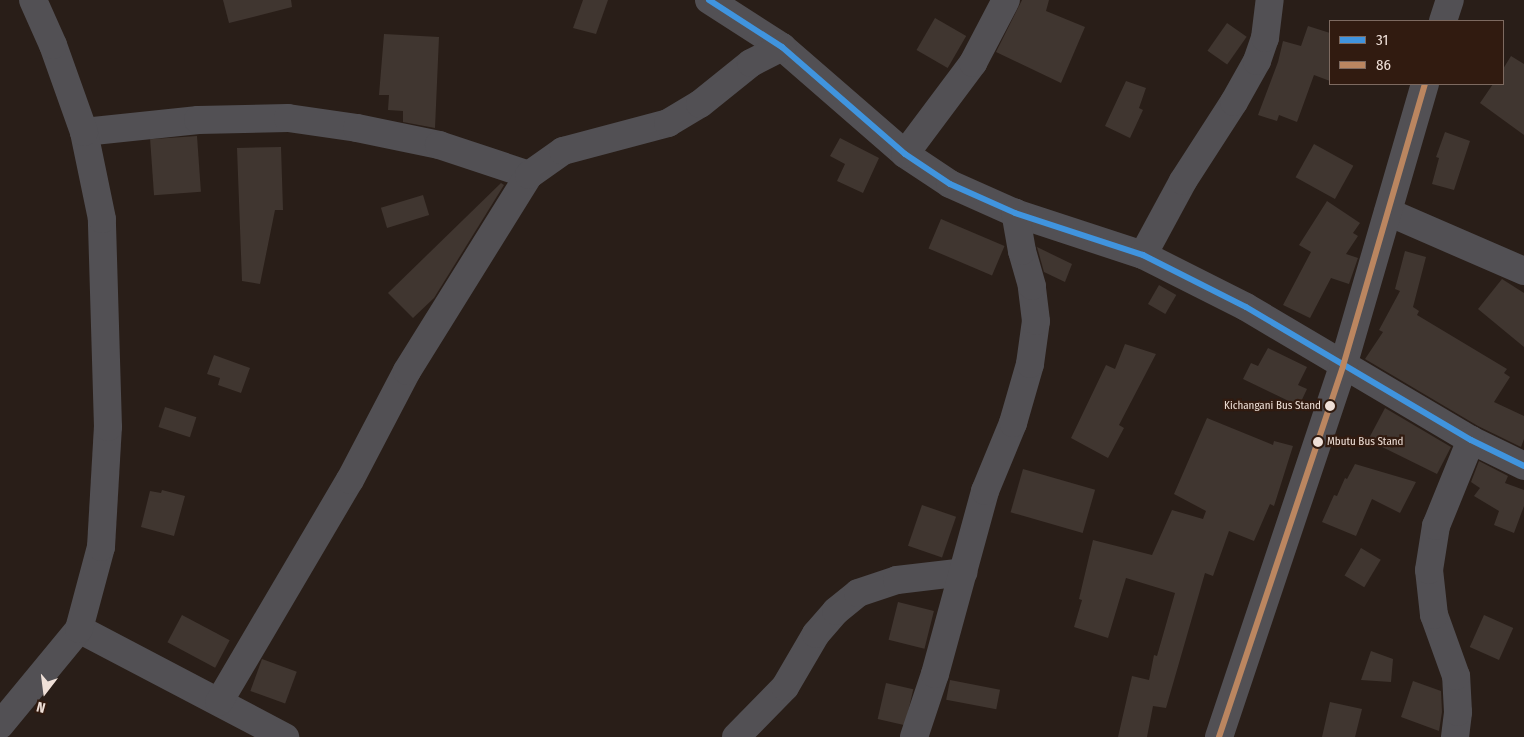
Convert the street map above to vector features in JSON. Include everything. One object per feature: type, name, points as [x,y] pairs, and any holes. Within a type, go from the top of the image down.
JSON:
[{"type":"street","points":[[0,725],[79,628],[101,547],[108,427],[102,219],[84,132],[53,45],[33,0]]},
{"type":"street","points":[[709,0],[782,47],[905,154],[950,184],[1015,213],[1144,255],[1246,308],[1471,440],[1524,466]]},
{"type":"street","points":[[905,154],[973,63],[1006,0]]},
{"type":"street","points":[[1144,255],[1183,181],[1234,102],[1257,61],[1265,38],[1270,0]]},
{"type":"street","points":[[1443,20],[1450,0]]},
{"type":"street","points":[[219,702],[350,480],[407,371],[529,175],[563,151],[668,123],[700,104],[751,63],[782,47]]},
{"type":"street","points":[[1219,737],[1343,366],[1425,85]]},
{"type":"street","points":[[84,132],[198,120],[288,118],[357,128],[439,145],[529,175]]},
{"type":"street","points":[[1388,212],[1524,270]]},
{"type":"street","points":[[914,737],[935,674],[964,572],[970,540],[985,491],[1022,395],[1033,348],[1036,321],[1032,286],[1022,250],[1015,213]]},
{"type":"street","points":[[1454,737],[1458,712],[1456,676],[1434,615],[1429,570],[1436,526],[1471,440]]},
{"type":"street","points":[[736,737],[785,687],[816,634],[836,611],[858,594],[897,580],[964,572]]},
{"type":"street","points":[[79,628],[285,737]]},
{"type":"building","points":[[223,0],[291,0],[292,7],[229,23]]},
{"type":"building","points":[[583,0],[608,0],[596,34],[573,28]]},
{"type":"building","points":[[1022,0],[1049,0],[1046,11],[1085,27],[1061,83],[996,52]]},
{"type":"building","points":[[935,18],[966,36],[948,68],[916,50]]},
{"type":"building","points":[[1227,23],[1247,37],[1227,65],[1207,51]]},
{"type":"building","points":[[1308,26],[1329,33],[1329,81],[1314,75],[1297,122],[1279,115],[1277,121],[1258,115],[1278,62],[1283,41],[1301,46]]},
{"type":"building","points":[[384,34],[439,37],[435,128],[403,122],[403,111],[388,110],[389,95],[379,95]]},
{"type":"building","points":[[1511,56],[1524,64],[1524,135],[1480,103],[1492,85],[1504,85],[1504,67]]},
{"type":"building","points":[[1126,81],[1146,88],[1139,108],[1143,110],[1130,138],[1105,126]]},
{"type":"building","points":[[1445,132],[1470,141],[1454,190],[1432,184],[1439,158],[1436,157]]},
{"type":"building","points":[[197,136],[201,192],[154,195],[150,139]]},
{"type":"building","points":[[840,138],[879,158],[863,193],[837,181],[845,164],[830,156]]},
{"type":"building","points":[[1314,144],[1353,166],[1335,199],[1296,177]]},
{"type":"building","points":[[281,147],[283,210],[275,210],[260,284],[242,281],[237,148]]},
{"type":"building","points":[[501,183],[504,185],[434,298],[413,318],[388,293]]},
{"type":"building","points":[[423,195],[429,215],[387,228],[381,208]]},
{"type":"building","points":[[1327,201],[1360,223],[1353,233],[1358,236],[1346,254],[1358,258],[1349,284],[1331,278],[1310,318],[1283,305],[1311,252],[1299,245]]},
{"type":"building","points":[[941,219],[1005,246],[992,275],[928,248]]},
{"type":"building","points":[[1037,247],[1072,264],[1065,282],[1044,272]]},
{"type":"building","points":[[1405,251],[1426,257],[1413,307],[1419,311],[1417,315],[1507,369],[1504,373],[1510,377],[1494,402],[1524,416],[1524,439],[1521,447],[1478,426],[1365,359],[1383,332],[1379,330],[1400,291],[1395,289]]},
{"type":"building","points":[[1502,279],[1524,293],[1524,347],[1478,309]]},
{"type":"building","points":[[1159,285],[1176,295],[1165,314],[1148,304]]},
{"type":"building","points":[[1125,344],[1156,354],[1119,425],[1124,428],[1108,458],[1071,438],[1106,365],[1115,369]]},
{"type":"building","points":[[1268,348],[1307,367],[1298,385],[1307,389],[1299,406],[1243,379],[1251,363],[1258,366]]},
{"type":"building","points":[[214,355],[250,368],[241,393],[218,385],[220,378],[207,374]]},
{"type":"building","points":[[165,407],[196,417],[190,437],[159,427]]},
{"type":"building","points":[[1385,408],[1451,447],[1437,474],[1368,440]]},
{"type":"building","points":[[1207,418],[1273,445],[1274,441],[1293,446],[1274,506],[1270,504],[1254,541],[1229,531],[1213,576],[1205,573],[1166,708],[1153,706],[1147,737],[1118,737],[1132,676],[1149,680],[1154,655],[1157,656],[1175,593],[1126,578],[1108,638],[1074,627],[1082,600],[1079,599],[1093,540],[1152,555],[1172,510],[1203,519],[1206,511],[1174,494]]},
{"type":"building","points":[[1479,461],[1508,476],[1505,483],[1524,490],[1524,506],[1514,533],[1494,525],[1499,511],[1474,496],[1480,488],[1471,482]]},
{"type":"building","points":[[1355,464],[1416,482],[1400,513],[1372,499],[1356,536],[1322,522],[1334,495],[1337,496],[1345,478],[1347,479]]},
{"type":"building","points":[[1023,469],[1095,490],[1083,533],[1011,512]]},
{"type":"building","points":[[162,490],[185,496],[174,536],[141,527],[150,491],[161,493]]},
{"type":"building","points":[[922,505],[956,517],[942,557],[908,546]]},
{"type":"building","points":[[1361,548],[1381,560],[1364,587],[1345,575]]},
{"type":"building","points":[[898,602],[934,611],[924,649],[889,640]]},
{"type":"building","points":[[182,615],[230,640],[215,668],[167,642]]},
{"type":"building","points":[[1484,615],[1513,628],[1499,660],[1470,647]]},
{"type":"building","points":[[1371,651],[1393,659],[1391,682],[1361,680]]},
{"type":"building","points":[[262,659],[297,672],[285,704],[250,691]]},
{"type":"building","points":[[950,680],[1000,690],[996,709],[946,700]]},
{"type":"building","points":[[1413,681],[1441,691],[1442,712],[1439,731],[1401,717]]},
{"type":"building","points":[[886,683],[913,689],[905,725],[878,719]]},
{"type":"building","points":[[1330,702],[1362,709],[1355,737],[1322,737]]},
{"type":"transit line","name":"31","points":[[709,0],[782,47],[905,154],[950,184],[1015,213],[1143,255],[1246,307],[1471,440],[1524,466]]},
{"type":"transit line","name":"86","points":[[1219,737],[1343,366],[1425,85]]},
{"type":"place","name":"Kichangani Bus Stand","points":[[1330,406]]},
{"type":"place","name":"Mbutu Bus Stand","points":[[1318,442]]}]
